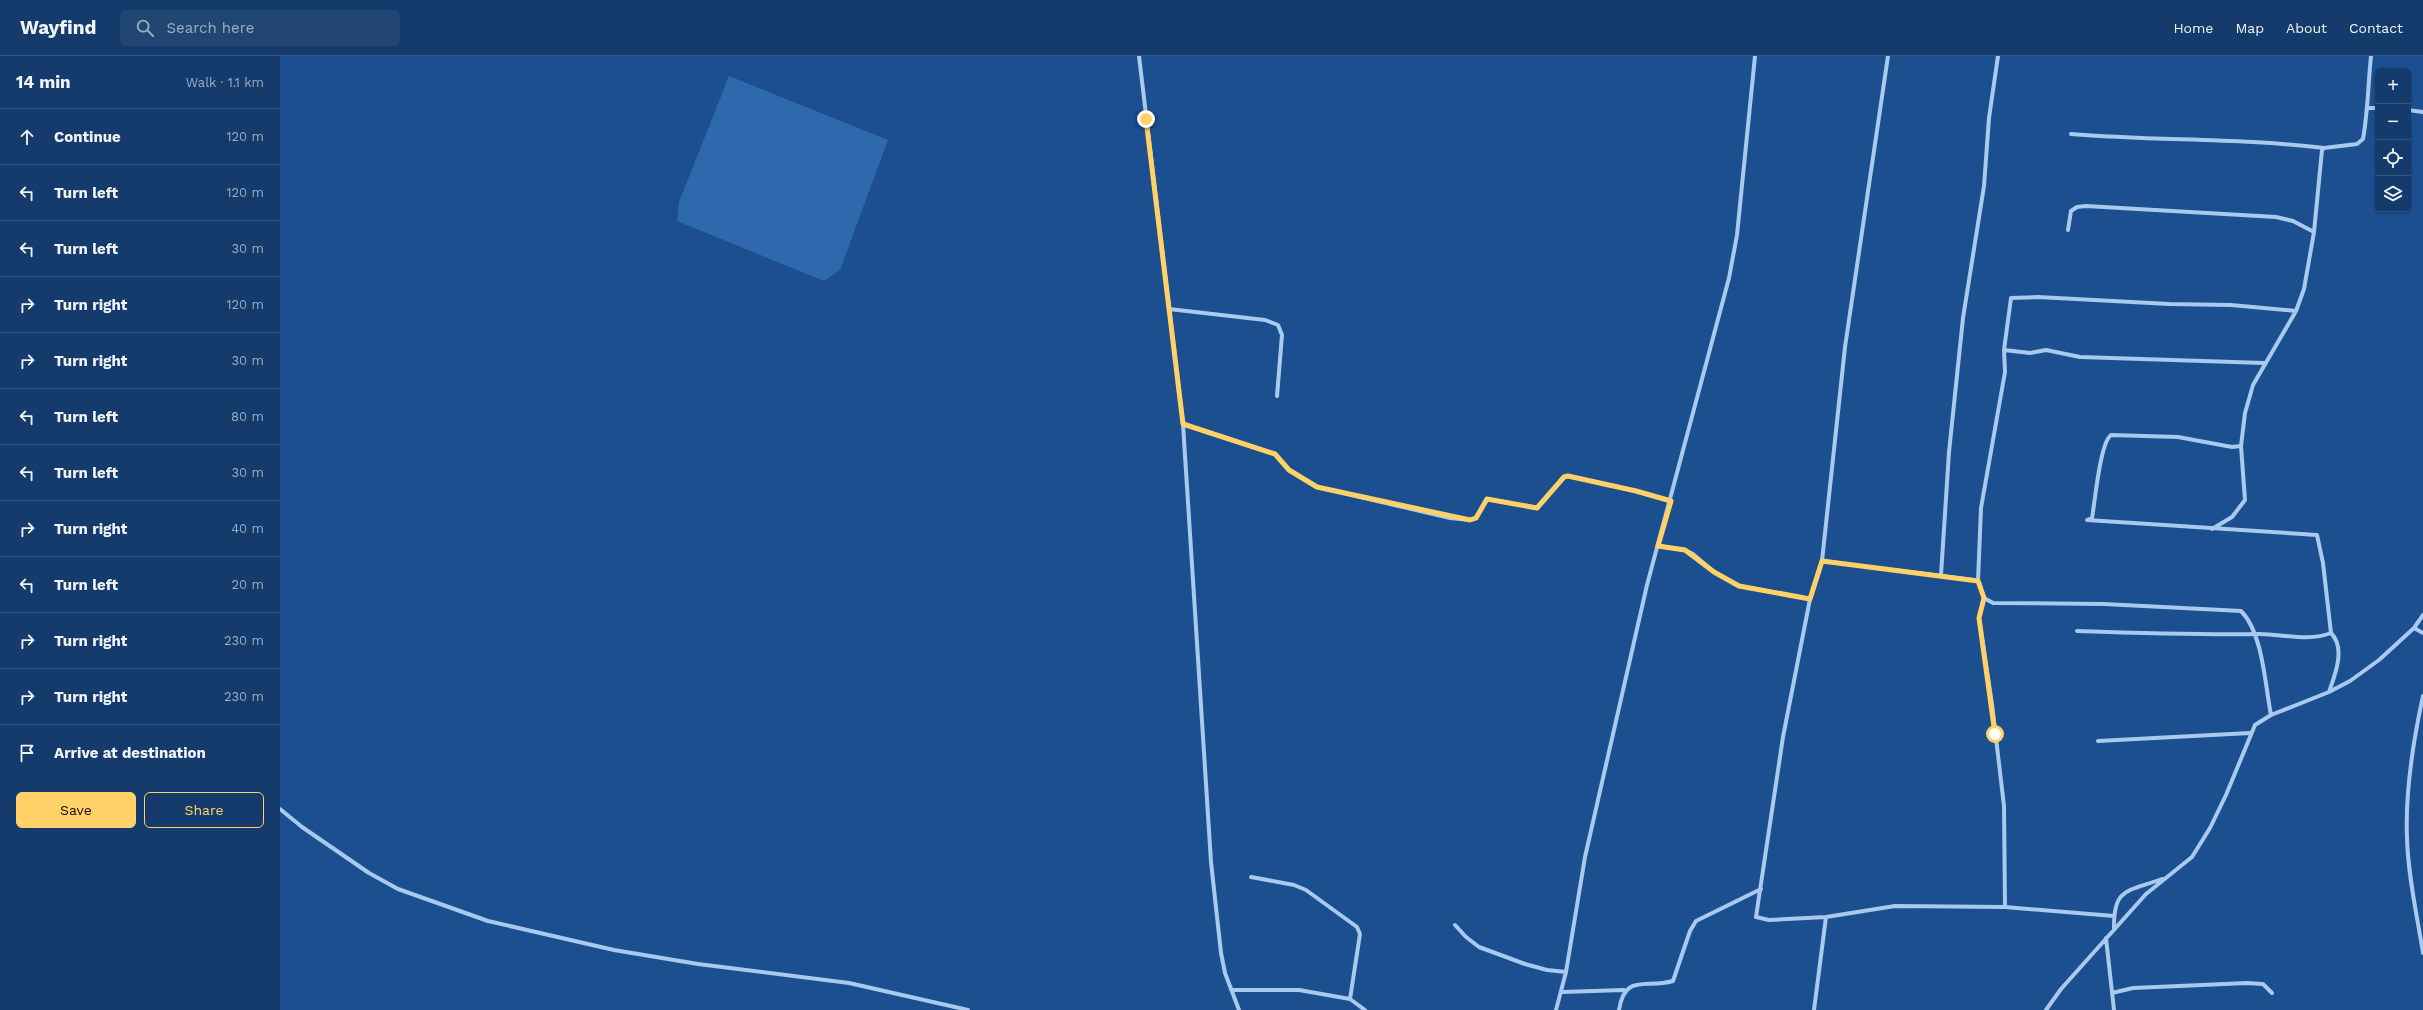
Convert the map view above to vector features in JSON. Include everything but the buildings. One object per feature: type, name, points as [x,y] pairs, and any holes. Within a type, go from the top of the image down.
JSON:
[{"type":"street","points":[[1139,56],[1183,424],[1211,862],[1220,952],[1231,990],[1239,1010]]},
{"type":"street","points":[[1556,1010],[1562,992],[1566,972],[1585,857],[1658,546],[1729,278],[1737,235],[1755,56]]},
{"type":"street","points":[[1888,56],[1845,347],[1822,561],[1810,599],[1783,737],[1762,889],[1756,914],[1758,919],[1826,917],[1895,906],[2005,907],[2114,916]]},
{"type":"street","points":[[1941,575],[1949,452],[1963,318],[1984,186],[1989,118],[1998,56]]},
{"type":"street","points":[[2071,134],[2118,138],[2235,140],[2324,148],[2360,143],[2363,139],[2369,108],[2367,94],[2371,56]]},
{"type":"street","points":[[2369,108],[2375,108]]},
{"type":"street","points":[[2411,110],[2423,112]]},
{"type":"street","points":[[2212,529],[2232,517],[2245,500],[2241,446],[2245,413],[2253,385],[2264,363],[2296,311],[2307,279],[2314,232],[2321,153],[2324,148]]},
{"type":"street","points":[[2068,230],[2071,211],[2077,207],[2086,206],[2276,216],[2293,221],[2314,232]]},
{"type":"street","points":[[2005,907],[2004,806],[1992,704],[1979,618],[1984,598],[1978,581],[1981,508],[2005,372],[2004,350],[2010,300],[2016,297],[2231,305],[2296,311]]},
{"type":"street","points":[[1169,309],[1266,320],[1278,325],[1282,335],[1277,396]]},
{"type":"street","points":[[2004,350],[2030,353],[2046,350],[2080,357],[2264,363]]},
{"type":"street","points":[[1183,424],[1275,454],[1289,470],[1317,487],[1450,518],[1470,520],[1476,518],[1487,499],[1537,508],[1564,477],[1568,476],[1636,491],[1671,501]]},
{"type":"street","points":[[2241,446],[2150,435],[2116,434],[2108,439],[2092,518],[2088,520],[2317,536],[2323,563],[2331,633],[2337,640],[2338,653],[2335,675],[2329,692]]},
{"type":"street","points":[[1658,546],[1689,552],[1714,572],[1739,586],[1810,599]]},
{"type":"street","points":[[1822,561],[1941,575],[1978,581]]},
{"type":"street","points":[[1984,598],[1993,603],[2104,604],[2235,610],[2244,614],[2258,642],[2271,715]]},
{"type":"street","points":[[2046,1010],[2060,989],[2146,894],[2183,866],[2200,846],[2226,795],[2255,725],[2271,715],[2329,692],[2373,664],[2414,628],[2423,615]]},
{"type":"street","points":[[2414,628],[2423,633]]},
{"type":"street","points":[[2077,631],[2322,637],[2331,633]]},
{"type":"street","points":[[2423,696],[2412,752],[2407,824],[2410,866],[2423,953]]},
{"type":"street","points":[[2098,741],[2250,734]]},
{"type":"street","points":[[280,809],[302,827],[369,873],[398,889],[488,921],[614,950],[698,964],[849,983],[968,1010]]},
{"type":"street","points":[[1251,877],[1294,885],[1306,890],[1357,927],[1360,934],[1350,999]]},
{"type":"street","points":[[2114,930],[2115,904],[2118,898],[2128,891],[2166,878]]},
{"type":"street","points":[[1562,992],[1624,990],[1637,985],[1673,981],[1688,936],[1696,921],[1762,889]]},
{"type":"street","points":[[1814,1010],[1826,917]]},
{"type":"street","points":[[1455,925],[1479,948],[1525,964],[1547,970],[1566,972]]},
{"type":"street","points":[[2106,938],[2114,1010]]},
{"type":"street","points":[[2112,993],[2133,988],[2247,983],[2263,984],[2272,993]]},
{"type":"street","points":[[1231,990],[1299,990],[1350,999],[1364,1010]]},
{"type":"street","points":[[1619,1010],[1624,990]]},
{"type":"shaded area","points":[[729,76],[888,140],[840,270],[824,281],[677,221],[679,202]]},
{"type":"route","points":[[1146,119],[1183,424],[1275,454],[1289,470],[1317,487],[1450,518],[1473,520],[1479,513],[1484,500],[1489,498],[1512,503],[1522,507],[1533,509],[1537,508],[1564,477],[1568,476],[1575,476],[1671,501],[1658,546],[1685,550],[1714,572],[1732,583],[1748,588],[1810,599],[1822,561],[1888,570],[1941,575],[1978,581],[1984,598],[1979,618],[1980,634],[1990,688],[1995,734]]}]
